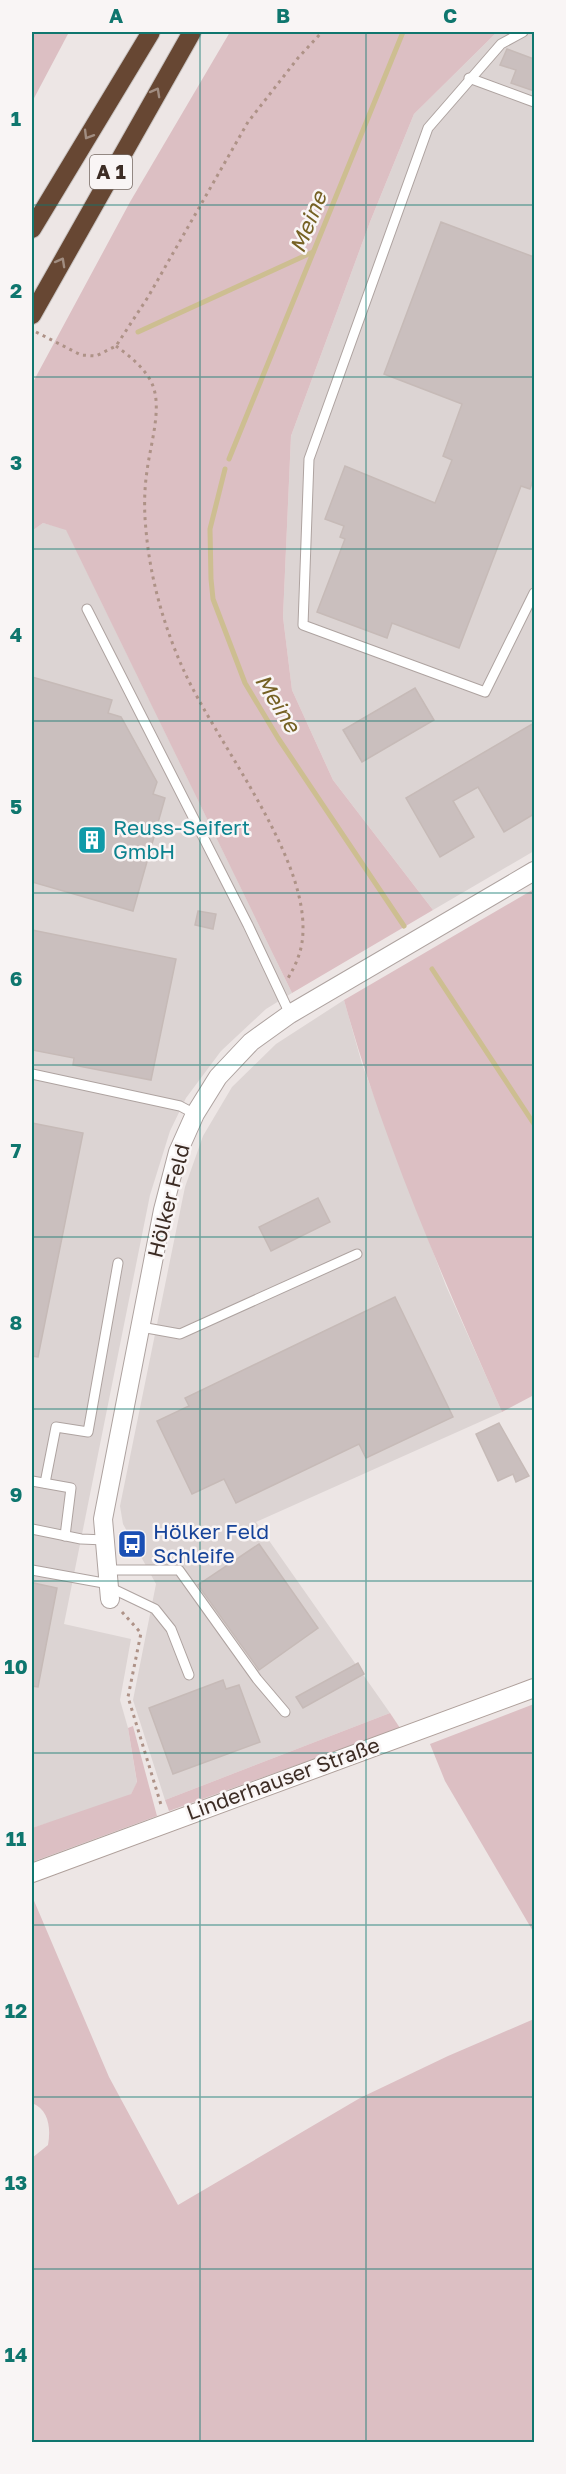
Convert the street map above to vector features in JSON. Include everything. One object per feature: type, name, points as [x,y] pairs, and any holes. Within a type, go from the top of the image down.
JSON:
[{"type":"highway","name":"A 1","points":[[32,229],[151,32]]},
{"type":"highway","name":"A 1","points":[[32,320],[192,32]]},
{"type":"street","name":"Hölker Feld","points":[[109,1585],[103,1519],[163,1210],[178,1152],[195,1114],[218,1077],[251,1042],[290,1014],[534,870]]},
{"type":"street","name":"Linderhauser Straße","points":[[32,1873],[166,1821],[534,1688]]},
{"type":"lane","points":[[523,32],[501,44],[469,78],[428,128],[309,459],[303,625],[485,692],[534,593]]},
{"type":"lane","points":[[469,78],[534,102]]},
{"type":"lane","points":[[87,609],[290,1014]]},
{"type":"lane","points":[[32,1074],[180,1106],[195,1114]]},
{"type":"lane","points":[[141,1327],[180,1334],[357,1254]]},
{"type":"lane","points":[[45,1483],[56,1427],[88,1432],[118,1263]]},
{"type":"lane","points":[[32,1481],[70,1488],[66,1536]]},
{"type":"lane","points":[[32,1529],[66,1536],[105,1540]]},
{"type":"lane","points":[[32,1570],[109,1585],[155,1609],[171,1629],[189,1675]]},
{"type":"lane","points":[[109,1585],[179,1570],[257,1679],[285,1712]]},
{"type":"path","points":[[32,320],[81,355],[96,356],[116,346],[148,297],[248,122],[298,58],[322,32]]},
{"type":"path","points":[[116,346],[128,354],[144,372],[152,383],[156,398],[146,475],[145,515],[148,550],[168,630],[184,671],[262,810],[292,873],[302,906],[303,930],[299,959],[280,992]]},
{"type":"path","points":[[109,1585],[141,1633],[128,1697],[166,1821]]},
{"type":"shaded area","points":[[32,32],[69,32],[32,102]]},
{"type":"shaded area","points":[[230,32],[497,32],[414,114],[370,222],[291,436],[283,617],[292,690],[333,780],[433,910],[292,993],[66,530],[43,523],[32,531],[32,384],[130,202]]},
{"type":"shaded area","points":[[497,32],[534,32],[534,851],[433,910],[333,780],[292,690],[283,617],[291,436],[370,222],[414,114]]},
{"type":"shaded area","points":[[43,523],[66,529],[292,993],[266,1009],[221,1051],[186,1098],[170,1131],[150,1195],[64,1624],[131,1639],[120,1700],[128,1728],[137,1783],[131,1794],[121,1800],[32,1828],[32,531]]},
{"type":"shaded area","points":[[534,889],[534,1395],[502,1412],[436,1260],[396,1157],[344,1000]]},
{"type":"shaded area","points":[[344,1000],[362,1064],[446,1286],[502,1412],[256,1522],[390,1713],[165,1800],[133,1700],[156,1584],[123,1524],[120,1506],[185,1187],[203,1136],[232,1087],[276,1044]]},
{"type":"shaded area","points":[[534,1704],[534,1933],[445,1781],[430,1744]]},
{"type":"shaded area","points":[[390,1713],[400,1728],[169,1811],[165,1800]]},
{"type":"shaded area","points":[[133,1726],[157,1816],[32,1862],[32,1828],[131,1794],[137,1782],[128,1728]]},
{"type":"shaded area","points":[[32,1896],[109,2077],[178,2205],[360,2098],[448,2056],[534,2019],[534,2442],[32,2442],[32,2158],[48,2145],[49,2132],[48,2120],[42,2110],[32,2103]]},
{"type":"building","points":[[507,49],[534,59],[534,91],[511,83],[516,70],[500,65]]},
{"type":"building","points":[[441,222],[534,257],[534,477],[530,489],[521,486],[459,648],[392,623],[387,638],[317,612],[345,539],[340,537],[344,526],[325,519],[345,466],[435,503],[452,460],[443,456],[462,404],[384,374]]},
{"type":"building","name":"Reuss-Seifert GmbH","points":[[32,677],[112,700],[108,713],[121,717],[157,782],[153,794],[165,798],[133,911],[32,882]]},
{"type":"building","points":[[415,688],[434,720],[362,762],[343,730]]},
{"type":"building","points":[[534,723],[534,814],[504,832],[478,787],[453,801],[474,837],[440,857],[406,798]]},
{"type":"building","points":[[198,911],[216,914],[213,929],[195,925]]},
{"type":"building","points":[[32,930],[176,959],[151,1080],[73,1065],[74,1058],[32,1050]]},
{"type":"building","points":[[32,1123],[83,1133],[38,1357],[32,1356]]},
{"type":"building","points":[[318,1198],[330,1222],[271,1251],[259,1227]]},
{"type":"building","points":[[395,1297],[453,1417],[366,1458],[359,1444],[236,1503],[224,1479],[192,1494],[157,1421],[189,1406],[185,1398]]},
{"type":"building","points":[[499,1423],[529,1476],[516,1482],[513,1474],[498,1481],[476,1434]]},
{"type":"building","points":[[259,1544],[318,1628],[259,1670],[198,1585]]},
{"type":"building","points":[[34,1583],[57,1588],[38,1687],[32,1686],[32,1587]]},
{"type":"building","points":[[358,1663],[364,1674],[303,1708],[296,1697]]},
{"type":"building","points":[[223,1680],[226,1689],[239,1685],[260,1742],[173,1774],[149,1708]]},
{"type":"waterway","name":"Meine","points":[[229,459],[403,32]]},
{"type":"waterway","points":[[138,332],[313,252]]},
{"type":"waterway","name":"Meine","points":[[225,469],[210,529],[211,579],[213,599],[245,683],[278,738],[404,926]]},
{"type":"waterway","name":"Meine","points":[[432,969],[534,1124]]},
{"type":"place","name":"Reuss-Seifert GmbH","points":[[92,840]]},
{"type":"place","name":"Hölker Feld Schleife","points":[[132,1544]]}]
